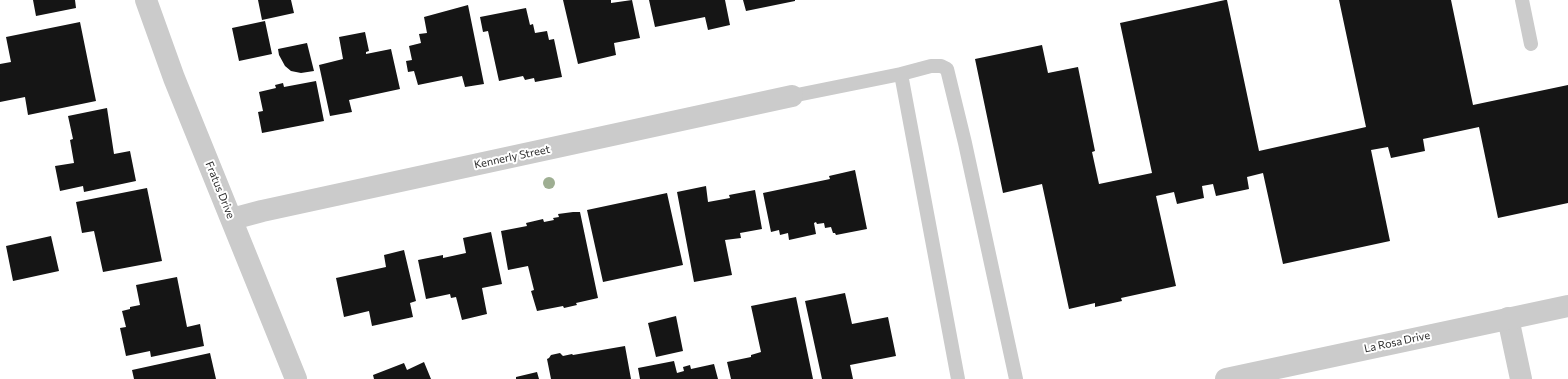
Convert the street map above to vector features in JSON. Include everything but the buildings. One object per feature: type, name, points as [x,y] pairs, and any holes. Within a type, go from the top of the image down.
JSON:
[{"type":"street","name":"Fratus Drive","points":[[146,0],[174,78],[296,379]]},
{"type":"street","name":"Kennerly Street","points":[[232,219],[792,96]]},
{"type":"street","name":"La Rosa Drive","points":[[1226,379],[1568,306]]},
{"type":"street","points":[[1508,318],[1521,379]]},
{"type":"lane","points":[[1522,0],[1531,44]]},
{"type":"lane","points":[[792,96],[901,74],[931,66],[941,66],[947,69],[965,143],[1016,379]]},
{"type":"lane","points":[[901,74],[958,379]]}]
